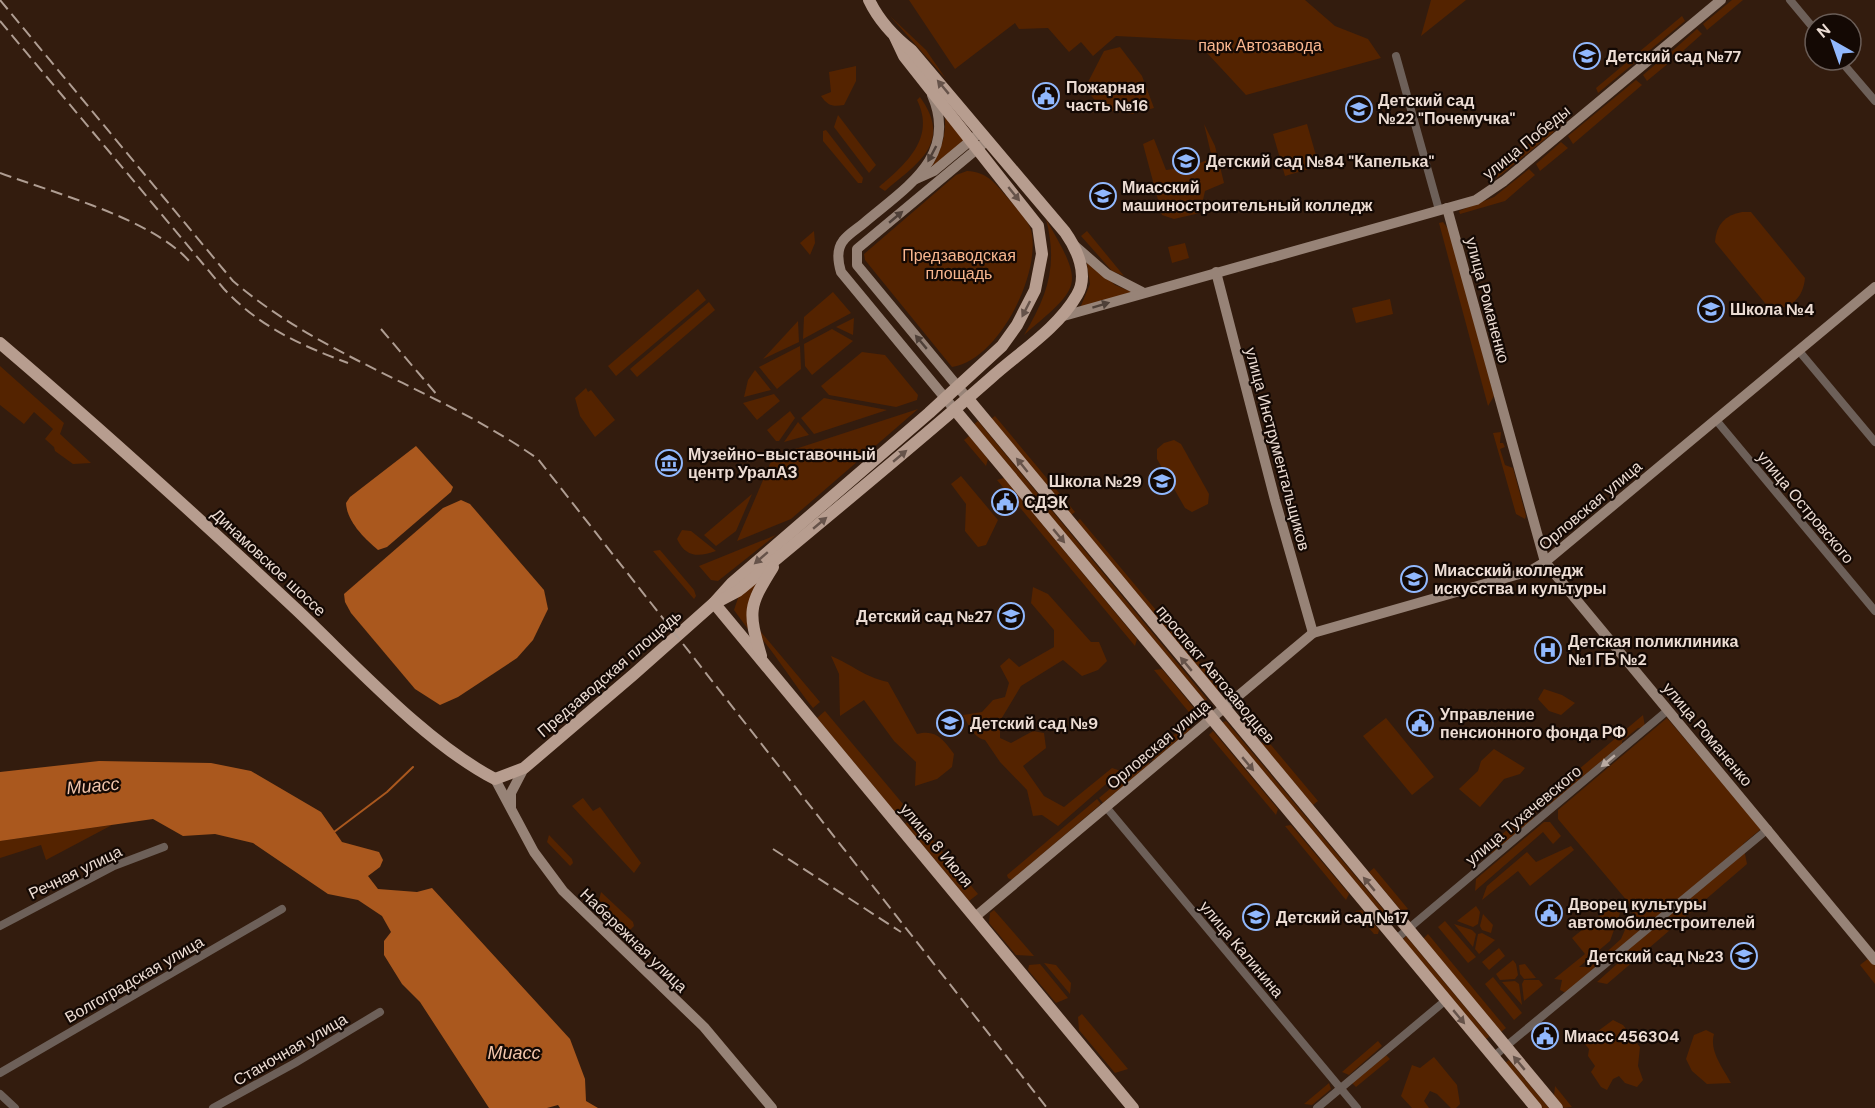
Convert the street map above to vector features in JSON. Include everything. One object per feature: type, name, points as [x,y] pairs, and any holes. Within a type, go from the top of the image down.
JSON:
[{"type":"main road","points":[[869,0],[875,12],[895,37],[911,50],[979,140],[1038,226],[1042,254],[1035,290],[1017,325],[1002,346],[946,398]]},
{"type":"main road","points":[[895,37],[904,56],[928,86],[979,140]]},
{"type":"main road","name":"Предзаводская площадь","points":[[714,603],[738,591],[968,399],[1060,317],[1078,294],[1083,274],[1075,246],[979,140]]},
{"type":"main road","name":"Динамовское шоссе","points":[[0,343],[169,491],[400,707],[465,762],[495,779]]},
{"type":"main road","name":"Предзаводская площадь","points":[[524,768],[714,603],[740,576],[946,398]]},
{"type":"main road","name":"проспект Автозаводцев","points":[[968,399],[1557,1108]]},
{"type":"main road","name":"проспект Автозаводцев","points":[[955,410],[1210,720],[1536,1108]]},
{"type":"main road","points":[[762,660],[751,618],[751,606],[779,558]]},
{"type":"main road","name":"улица 8 Июля","points":[[714,603],[1133,1108]]},
{"type":"main road","points":[[495,779],[524,768]]},
{"type":"street","name":"улица Победы","points":[[1060,317],[1142,292],[1476,200],[1490,192],[1721,0]]},
{"type":"street","points":[[1790,0],[1803,16]]},
{"type":"street","name":"улица Романенко","points":[[1396,56],[1413,118],[1443,209],[1545,562],[1875,960]]},
{"type":"street","points":[[1850,72],[1875,101]]},
{"type":"street","points":[[916,179],[936,151],[940,130],[937,108],[928,86]]},
{"type":"street","points":[[916,179],[934,171],[979,140]]},
{"type":"street","name":"проспект Автозаводцев","points":[[968,399],[857,265],[855,257],[857,249],[979,140]]},
{"type":"street","name":"проспект Автозаводцев","points":[[916,179],[843,240],[838,256],[841,272],[955,410]]},
{"type":"street","points":[[1075,246],[1107,274],[1142,292]]},
{"type":"street","name":"улица Инструментальщиков","points":[[1216,272],[1275,500],[1313,633]]},
{"type":"street","name":"Орловская улица","points":[[975,917],[1313,633],[1530,571],[1545,562],[1875,287]]},
{"type":"street","points":[[1799,351],[1875,442]]},
{"type":"street","name":"улица Островского","points":[[1716,420],[1875,611]]},
{"type":"street","name":"улица Тухачевского","points":[[1395,940],[1668,710]]},
{"type":"street","points":[[511,807],[511,793],[524,768]]},
{"type":"street","name":"Набережная улица","points":[[495,779],[534,852],[563,891],[710,1033],[772,1108]]},
{"type":"street","name":"улица Калинина","points":[[1106,807],[1357,1108]]},
{"type":"street","points":[[1493,1057],[1768,829]]},
{"type":"street","name":"Речная улица","points":[[0,926],[114,866],[164,847]]},
{"type":"street","name":"Волгоградская улица","points":[[0,1073],[282,909]]},
{"type":"street","points":[[1317,1108],[1446,1000]]},
{"type":"street","name":"Станочная улица","points":[[213,1108],[380,1012]]},
{"type":"street","points":[[0,1094],[15,1108]]},
{"type":"green space","name":"парк Автозавода","points":[[909,0],[1305,0],[1335,26],[1368,39],[1381,58],[1246,95],[1195,40],[1116,36],[1093,56],[1081,42],[1069,52],[1048,28],[1019,29],[1015,23],[955,69]]},
{"type":"green space","points":[[1431,0],[1466,0],[1421,36]]},
{"type":"green space","points":[[1732,0],[1743,0],[1707,30],[1703,24]]},
{"type":"green space","points":[[890,16],[926,50],[946,79]]},
{"type":"green space","points":[[1682,16],[1685,21],[1598,93],[1596,88]]},
{"type":"green space","points":[[1697,29],[1702,34],[1675,58],[1671,52]]},
{"type":"green space","points":[[1120,47],[1142,76],[1154,108],[1132,114],[1102,109],[1085,88],[1104,51]]},
{"type":"green space","points":[[1664,57],[1670,62],[1647,81],[1643,75]]},
{"type":"green space","points":[[856,66],[856,81],[844,105],[828,104],[821,96],[831,92],[829,72]]},
{"type":"green space","points":[[1636,80],[1642,85],[1573,144],[1568,136]]},
{"type":"green space","points":[[920,97],[929,113],[933,127],[932,140],[919,161],[885,191],[879,187],[908,159],[920,138],[923,126],[917,100]]},
{"type":"green space","points":[[838,115],[876,165],[869,173],[834,127]]},
{"type":"green space","points":[[945,117],[964,140],[931,168],[942,143]]},
{"type":"green space","points":[[1204,124],[1215,146],[1224,183],[1205,191],[1200,213],[1174,219],[1162,215],[1143,144],[1154,139],[1166,170],[1190,167],[1212,158]]},
{"type":"green space","points":[[1307,124],[1319,166],[1285,176],[1273,134]]},
{"type":"green space","points":[[1549,127],[1554,132],[1497,178],[1498,170]]},
{"type":"green space","points":[[826,130],[863,178],[862,183],[858,183],[823,141],[823,131]]},
{"type":"green space","points":[[1561,142],[1568,148],[1540,171],[1536,164]]},
{"type":"green space","points":[[1529,169],[1535,175],[1505,201],[1460,214],[1459,211],[1494,197]]},
{"type":"green space","name":"Предзаводская площадь","points":[[967,171],[980,173],[990,179],[1017,209],[1031,230],[1033,248],[1030,269],[1023,291],[1000,332],[985,349],[969,361],[952,367],[865,260],[864,254],[956,175]]},
{"type":"green space","points":[[1742,212],[1751,212],[1805,278],[1801,292],[1789,305],[1769,308],[1715,242],[1722,222]]},
{"type":"green space","points":[[1046,219],[1067,259],[1071,272],[1071,284],[1067,294],[1057,305],[1024,335],[1045,293],[1051,265]]},
{"type":"green space","points":[[1443,222],[1449,230],[1494,396],[1488,406],[1439,223]]},
{"type":"green space","points":[[814,231],[815,243],[810,255],[800,243]]},
{"type":"green space","points":[[1087,231],[1124,276],[1112,271],[1081,236]]},
{"type":"green space","points":[[1185,243],[1189,258],[1172,263],[1168,247]]},
{"type":"green space","points":[[1086,258],[1115,285],[1132,292],[1080,308],[1090,284]]},
{"type":"green space","points":[[698,289],[706,300],[616,376],[608,366]]},
{"type":"green space","points":[[833,292],[851,313],[803,339],[804,317]]},
{"type":"green space","points":[[1390,299],[1393,314],[1356,323],[1352,308]]},
{"type":"green space","points":[[709,302],[715,310],[637,377],[630,369]]},
{"type":"green space","points":[[854,318],[853,335],[836,327]]},
{"type":"green space","points":[[798,321],[799,342],[763,359]]},
{"type":"green space","points":[[832,329],[853,341],[812,375],[805,366],[804,344]]},
{"type":"green space","points":[[800,346],[801,369],[777,389],[759,367]]},
{"type":"green space","points":[[862,352],[885,355],[918,395],[917,400],[896,407],[829,395],[821,386]]},
{"type":"green space","points":[[0,366],[64,423],[60,434],[91,463],[73,464],[55,451],[45,439],[53,429],[34,412],[24,424],[0,405]]},
{"type":"green space","points":[[755,370],[771,390],[744,397],[748,380]]},
{"type":"green space","points":[[586,388],[588,392],[591,390],[615,420],[595,437],[580,416],[575,398]]},
{"type":"green space","points":[[774,394],[780,401],[757,420],[743,403]]},
{"type":"green space","points":[[824,398],[887,410],[814,434],[801,418]]},
{"type":"green space","points":[[918,409],[791,519],[737,541],[772,459],[777,455]]},
{"type":"green space","points":[[790,411],[795,418],[779,441],[776,441],[767,430]]},
{"type":"green space","points":[[995,416],[1075,512],[1071,515],[991,419]]},
{"type":"green space","points":[[978,421],[1207,699],[1205,702],[973,425]]},
{"type":"green space","points":[[798,422],[809,435],[784,442]]},
{"type":"green space","points":[[1501,432],[1500,443],[1503,443],[1505,447],[1500,449],[1505,465],[1513,468],[1525,519],[1516,514],[1493,433]]},
{"type":"green space","points":[[969,436],[988,459],[986,466],[964,440]]},
{"type":"green space","points":[[1174,440],[1181,444],[1209,494],[1208,504],[1192,512],[1185,508],[1157,459],[1157,449],[1164,443]]},
{"type":"green space","points":[[961,476],[998,520],[986,545],[978,547],[965,531],[966,504],[951,484]]},
{"type":"green space","points":[[1004,478],[1137,639],[1135,646],[997,480]]},
{"type":"green space","points":[[752,494],[736,531],[716,546],[704,535]]},
{"type":"green space","points":[[1080,519],[1221,688],[1217,692],[1076,522]]},
{"type":"green space","points":[[682,530],[691,531],[716,551],[699,555],[684,550],[677,539]]},
{"type":"green space","points":[[776,535],[718,581],[711,580],[699,566]]},
{"type":"green space","points":[[660,550],[694,590],[696,596],[694,599],[653,551]]},
{"type":"green space","points":[[769,568],[752,599],[753,636],[734,610],[739,595]]},
{"type":"green space","points":[[1033,587],[1048,594],[1091,642],[1099,642],[1107,661],[1098,670],[1082,676],[1063,660],[1021,686],[1000,721],[1000,738],[1011,743],[1033,731],[1044,733],[1046,748],[1023,766],[1044,796],[1064,807],[1112,768],[1121,771],[1058,826],[1042,815],[1033,816],[1027,790],[1000,762],[985,740],[975,734],[963,715],[982,712],[993,700],[1005,697],[1009,683],[1000,666],[1009,658],[1019,667],[1054,647],[1054,630],[1031,603]]},
{"type":"green space","points":[[756,626],[820,702],[813,708],[757,633]]},
{"type":"green space","points":[[831,656],[872,677],[888,682],[917,734],[929,733],[939,736],[954,754],[952,767],[937,779],[915,786],[916,762],[894,741],[864,700],[840,716],[839,674]]},
{"type":"green space","points":[[1162,669],[1198,713],[1197,716],[1193,717],[1154,670]]},
{"type":"green space","points":[[1544,689],[1562,695],[1575,703],[1561,715],[1549,711],[1538,699]]},
{"type":"green space","points":[[825,711],[908,810],[899,817],[817,718]]},
{"type":"green space","points":[[1643,715],[1645,727],[1638,728],[1622,741],[1622,747],[1549,807],[1545,804],[1535,813],[1532,821],[1493,854],[1489,853],[1494,841]]},
{"type":"green space","points":[[1386,718],[1434,777],[1412,795],[1363,736]]},
{"type":"green space","points":[[1667,718],[1761,829],[1743,844],[1747,864],[1607,984],[1597,982],[1617,964],[1615,957],[1566,993],[1560,990],[1562,980],[1554,979],[1585,954],[1572,938],[1613,905],[1620,913],[1610,941],[1579,967],[1590,967],[1621,939],[1634,909],[1558,819],[1558,810]]},
{"type":"green space","points":[[1226,721],[1393,921],[1392,925],[1388,925],[1222,725]]},
{"type":"green space","points":[[1187,724],[1191,729],[1153,761],[1148,756]]},
{"type":"green space","points":[[1213,731],[1278,809],[1276,815],[1209,735]]},
{"type":"green space","points":[[1266,739],[1318,801],[1313,805],[1261,743]]},
{"type":"green space","points":[[1494,749],[1525,768],[1520,774],[1504,779],[1480,807],[1459,789],[1478,771],[1481,761]]},
{"type":"green space","points":[[1146,759],[1150,764],[1103,803],[1099,798]]},
{"type":"green space","points":[[583,798],[593,811],[600,807],[641,863],[634,873],[572,806]]},
{"type":"green space","points":[[1097,799],[1101,804],[1012,880],[1008,878],[1007,875]]},
{"type":"green space","points":[[913,817],[978,894],[969,901],[905,824]]},
{"type":"green space","points":[[1544,822],[1550,822],[1561,836],[1553,844],[1543,832],[1475,891],[1476,879]]},
{"type":"green space","points":[[112,825],[46,860],[41,845],[0,858],[0,841]]},
{"type":"green space","points":[[1291,825],[1349,894],[1346,900],[1285,826]]},
{"type":"green space","points":[[549,835],[572,859],[573,863],[570,866],[547,842]]},
{"type":"green space","points":[[1571,846],[1574,850],[1530,886],[1518,871],[1482,900],[1487,886],[1527,852],[1536,862]]},
{"type":"green space","points":[[1374,868],[1408,909],[1403,913],[1369,872]]},
{"type":"green space","points":[[601,892],[633,922],[634,926],[630,930],[625,928],[599,900]]},
{"type":"green space","points":[[1476,906],[1480,912],[1478,924],[1473,927],[1457,921]]},
{"type":"green space","points":[[994,910],[1034,956],[1016,955],[989,923],[990,913]]},
{"type":"green space","points":[[1362,910],[1379,930],[1378,934],[1374,934],[1355,911]]},
{"type":"green space","points":[[1483,914],[1493,925],[1491,933],[1482,930],[1480,926]]},
{"type":"green space","points":[[1445,921],[1476,957],[1468,963],[1438,927]]},
{"type":"green space","points":[[1454,924],[1472,930],[1476,934],[1473,947]]},
{"type":"green space","points":[[1482,933],[1495,940],[1479,954],[1475,949],[1478,934]]},
{"type":"green space","points":[[1428,934],[1506,1028],[1501,1032],[1423,939]]},
{"type":"green space","points":[[1406,936],[1489,1036],[1488,1038],[1485,1039],[1402,940]]},
{"type":"green space","points":[[1499,948],[1505,956],[1489,970],[1482,962]]},
{"type":"green space","points":[[1869,958],[1875,965],[1875,984],[1860,965]]},
{"type":"green space","points":[[1513,960],[1518,975],[1515,979],[1500,980],[1496,974]]},
{"type":"green space","points":[[1044,963],[1056,965],[1071,983],[1070,994]]},
{"type":"green space","points":[[1040,964],[1068,998],[1056,1003],[1028,970],[1029,965]]},
{"type":"green space","points":[[1525,964],[1536,978],[1524,979],[1520,974],[1519,965]]},
{"type":"green space","points":[[1493,977],[1522,1013],[1514,1020],[1485,984]]},
{"type":"green space","points":[[1524,980],[1539,980],[1543,985],[1524,1001],[1522,984]]},
{"type":"green space","points":[[1515,981],[1519,984],[1522,1005],[1502,982]]},
{"type":"green space","points":[[1082,1014],[1128,1069],[1115,1073],[1079,1030],[1078,1017]]},
{"type":"green space","points":[[1613,1020],[1623,1025],[1640,1047],[1638,1066],[1643,1080],[1637,1087],[1625,1083],[1619,1076],[1613,1079],[1607,1090],[1601,1087],[1591,1072],[1595,1066],[1588,1056],[1589,1049],[1583,1042]]},
{"type":"green space","points":[[1706,1030],[1714,1034],[1715,1053],[1731,1083],[1707,1084],[1692,1071],[1686,1059],[1694,1035]]},
{"type":"green space","points":[[1378,1041],[1382,1046],[1349,1075],[1342,1072]]},
{"type":"green space","points":[[1386,1055],[1390,1059],[1356,1087],[1352,1083]]},
{"type":"green space","points":[[1434,1057],[1457,1085],[1460,1104],[1456,1108],[1451,1108],[1437,1094],[1430,1091],[1424,1101],[1429,1108],[1412,1108],[1401,1096],[1412,1065],[1420,1068]]},
{"type":"green space","points":[[1509,1060],[1549,1108],[1542,1108],[1505,1063]]},
{"type":"green space","points":[[1329,1083],[1331,1089],[1312,1105],[1304,1104]]},
{"type":"green space","points":[[1555,1086],[1572,1107],[1564,1108],[1554,1096]]},
{"type":"water","points":[[416,446],[453,487],[451,492],[387,547],[378,550],[353,523],[346,503],[350,497]]},
{"type":"water","points":[[461,500],[470,504],[544,590],[548,609],[533,640],[517,658],[458,697],[440,705],[415,689],[351,613],[345,602],[344,594],[443,508]]},
{"type":"water","name":"Миасс","points":[[99,761],[211,763],[251,771],[321,812],[342,842],[379,852],[383,860],[380,867],[368,876],[378,889],[417,892],[432,888],[570,1039],[585,1079],[586,1101],[598,1108],[560,1108],[558,1105],[547,1108],[489,1108],[420,1002],[402,984],[384,955],[384,941],[391,932],[382,916],[358,900],[328,894],[253,843],[215,834],[183,836],[153,819],[0,841],[0,772]]},
{"type":"waterway","points":[[334,832],[387,792],[413,767]]},
{"type":"railway","points":[[0,0],[233,281],[268,308],[305,332],[463,413],[538,459],[1047,1108]]},
{"type":"railway","points":[[0,21],[224,289],[252,314],[282,334],[348,363]]},
{"type":"railway","points":[[0,173],[128,220],[173,247],[190,262]]},
{"type":"railway","points":[[381,329],[438,396]]},
{"type":"railway","points":[[773,849],[901,932]]},
{"type":"place","name":"Детский сад №77","points":[[1587,56]]},
{"type":"place","name":"Пожарная часть №16","points":[[1046,96]]},
{"type":"place","name":"Детский сад №22 \"Почемучка\"","points":[[1359,109]]},
{"type":"place","name":"Детский сад №84 \"Капелька\"","points":[[1186,161]]},
{"type":"place","name":"Миасский машиностроительный колледж","points":[[1103,196]]},
{"type":"place","name":"Школа №4","points":[[1711,309]]},
{"type":"place","name":"Музейно-выставочный центр УралАЗ","points":[[669,463]]},
{"type":"place","name":"Школа №29","points":[[1162,481]]},
{"type":"place","name":"СДЭК","points":[[1005,502]]},
{"type":"place","name":"Миасский колледж искусства и культуры","points":[[1414,579]]},
{"type":"place","name":"Детский сад №27","points":[[1011,616]]},
{"type":"place","name":"Детская поликлиника №1 ГБ №2","points":[[1548,650]]},
{"type":"place","name":"Детский сад №9","points":[[950,723]]},
{"type":"place","name":"Управление пенсионного фонда РФ","points":[[1420,723]]},
{"type":"place","name":"Дворец культуры автомобилестроителей","points":[[1549,913]]},
{"type":"place","name":"Детский сад №17","points":[[1256,917]]},
{"type":"place","name":"Детский сад №23","points":[[1744,956]]},
{"type":"place","name":"Миасс 456304","points":[[1545,1036]]}]
